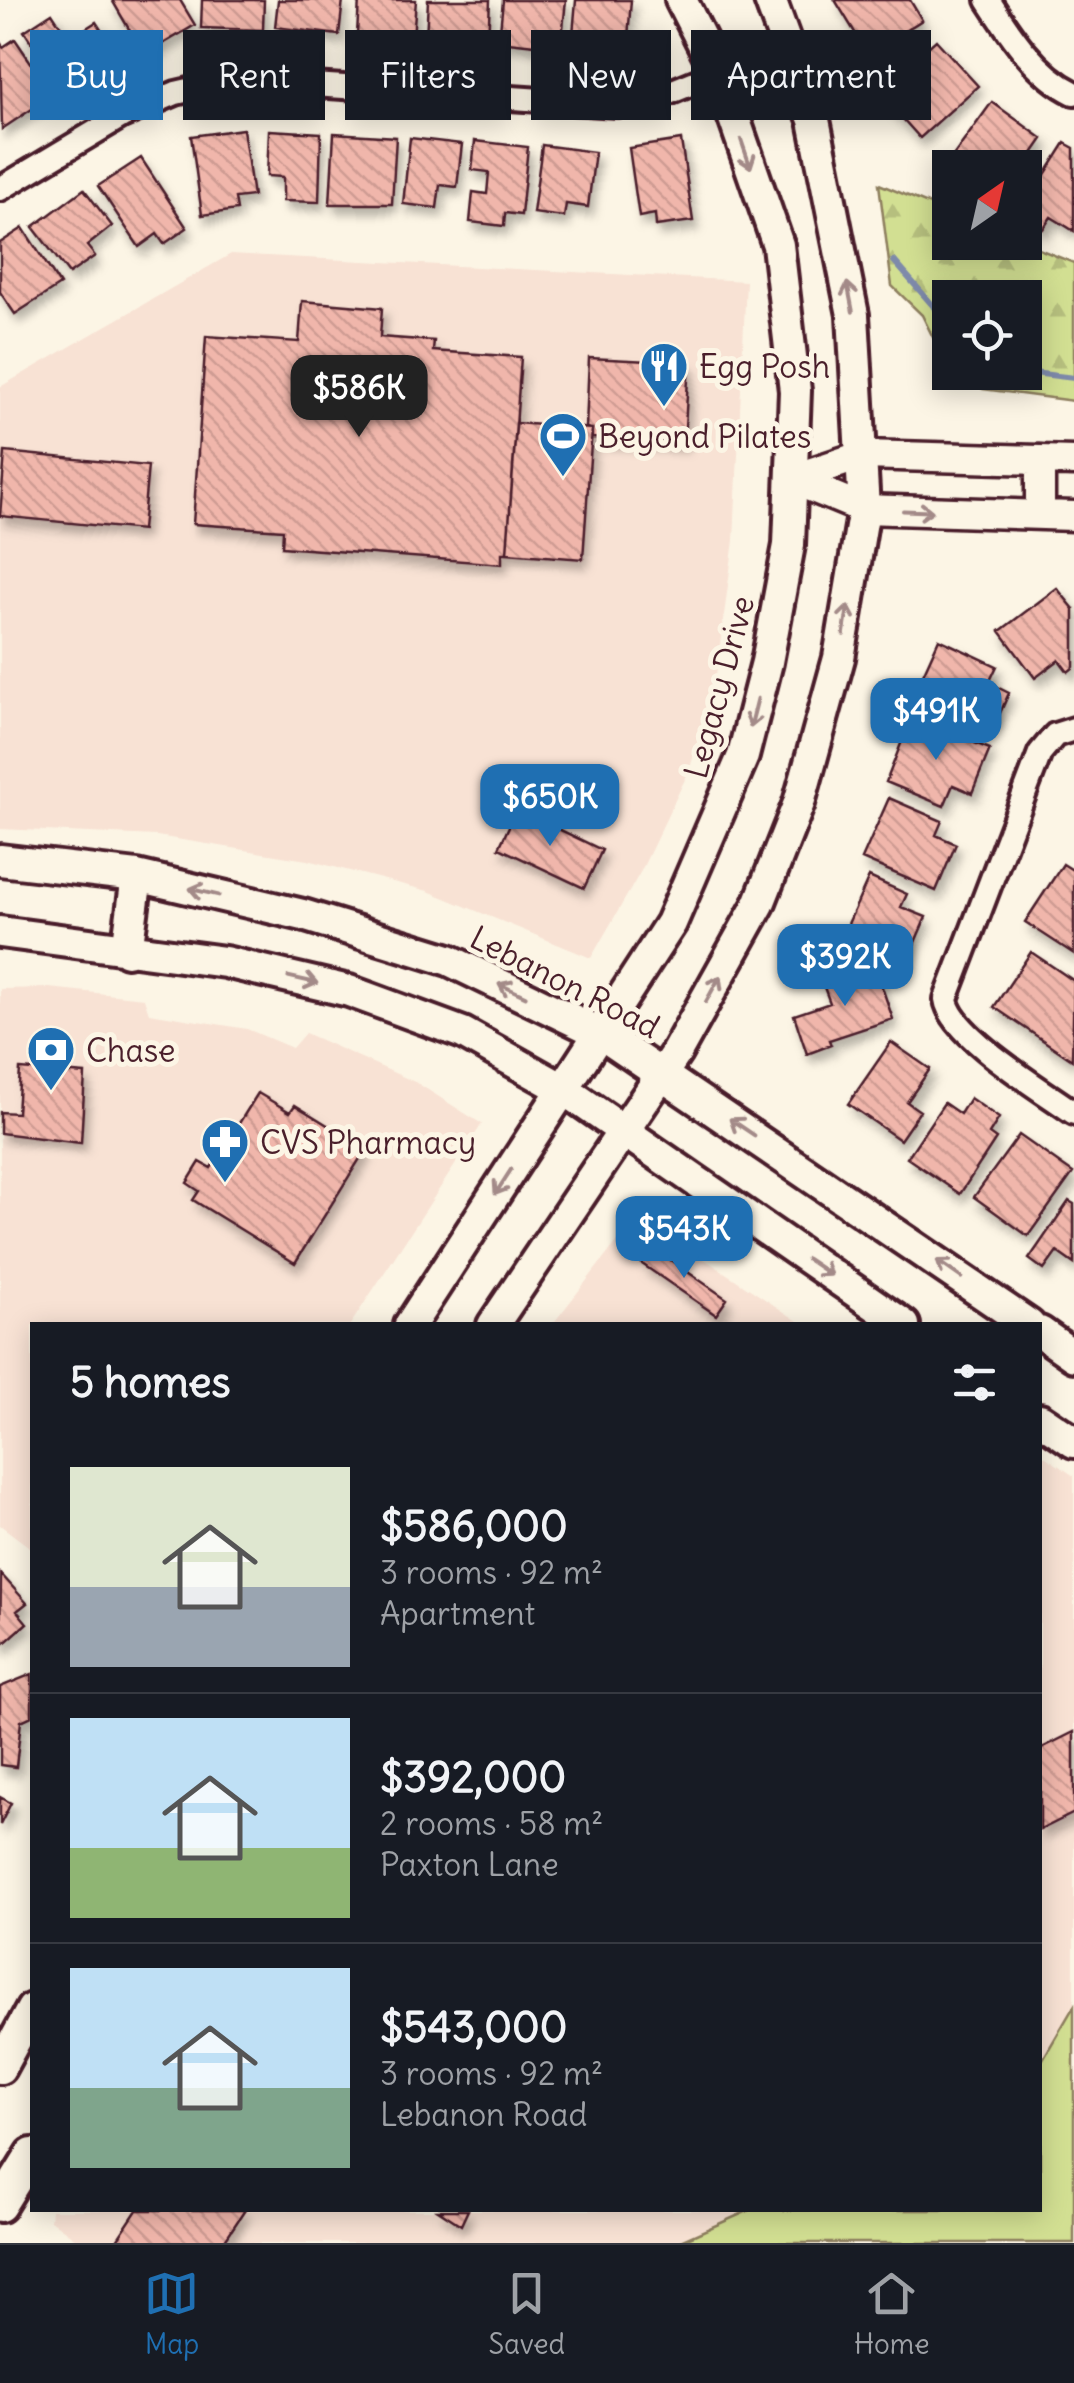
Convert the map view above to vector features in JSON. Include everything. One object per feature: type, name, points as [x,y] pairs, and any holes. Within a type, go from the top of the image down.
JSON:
[{"type":"main road","name":"Legacy Drive","points":[[681,0],[696,30]]},
{"type":"main road","points":[[770,0],[781,30]]},
{"type":"main road","name":"Legacy Drive","points":[[412,1322],[670,923],[743,756],[790,545],[795,391],[778,245],[734,120]]},
{"type":"main road","points":[[496,1322],[663,1073],[760,904],[799,803],[840,658],[864,509],[862,455],[854,315],[814,120]]},
{"type":"main road","name":"Lebanon Road","points":[[0,860],[138,876],[304,915],[448,960],[600,1033],[1026,1322]]},
{"type":"main road","points":[[128,951],[138,876]]},
{"type":"main road","points":[[0,932],[224,962],[349,991],[463,1032],[563,1089],[900,1322]]},
{"type":"main road","points":[[1042,1333],[1074,1356]]},
{"type":"main road","points":[[1042,1420],[1074,1442]]},
{"type":"main road","points":[[0,2068],[30,2013]]},
{"type":"main road","points":[[0,2206],[30,2157]]},
{"type":"street","points":[[988,0],[1014,40],[1059,86],[1074,93]]},
{"type":"street","points":[[0,189],[122,116],[176,93],[206,86],[283,83],[616,105],[656,98],[691,86]]},
{"type":"street","points":[[792,479],[862,455],[1074,461]]},
{"type":"street","points":[[1040,460],[1040,515]]},
{"type":"street","points":[[792,479],[864,509],[1074,516]]},
{"type":"street","points":[[1065,732],[1036,763],[958,960],[947,1010],[975,1039],[1074,1113]]},
{"type":"shaded area","points":[[231,254],[746,281],[734,540],[714,690],[689,771],[641,871],[591,958],[428,891],[307,860],[157,836],[0,829],[0,387]]},
{"type":"shaded area","points":[[49,988],[144,998],[149,1013],[247,1029],[292,1048],[305,1033],[417,1083],[482,1124],[352,1322],[30,1322],[30,1548],[0,1525],[0,989]]},
{"type":"shaded area","points":[[638,1215],[799,1322],[554,1322]]},
{"type":"shaded area","points":[[1042,1454],[1074,1476],[1074,2006],[1042,2061]]},
{"type":"shaded area","points":[[51,2212],[746,2212],[676,2243],[81,2243],[50,2220]]},
{"type":"green space","points":[[879,184],[932,206],[932,260],[1042,260],[1042,250],[1074,263],[1074,401],[991,390],[1042,390],[1042,280],[932,280],[932,335],[922,315],[892,286]]},
{"type":"green space","points":[[1074,2006],[1074,2243],[676,2243],[746,2212],[1042,2212],[1042,2061]]},
{"type":"building","points":[[112,0],[180,0],[195,25],[163,44],[163,30],[129,30]]},
{"type":"building","points":[[202,0],[264,0],[263,30],[201,28]]},
{"type":"building","points":[[278,0],[343,0],[339,35],[325,33],[325,30],[275,27]]},
{"type":"building","points":[[359,0],[416,0],[414,30],[357,30]]},
{"type":"building","points":[[428,0],[490,0],[489,30],[426,30]]},
{"type":"building","points":[[503,0],[566,0],[563,30],[531,30],[531,45],[511,42],[511,30],[500,30]]},
{"type":"building","points":[[576,0],[631,0],[629,30],[573,30]]},
{"type":"building","points":[[835,0],[910,0],[922,20],[906,30],[853,30]]},
{"type":"building","points":[[52,13],[63,30],[30,30],[30,40],[24,31]]},
{"type":"building","points":[[96,22],[101,30],[83,30]]},
{"type":"building","points":[[15,39],[30,61],[30,110],[2,129],[0,42],[3,47]]},
{"type":"building","points":[[936,40],[978,86],[920,138],[904,120],[931,120],[931,44]]},
{"type":"building","points":[[992,102],[1043,139],[1035,150],[957,150]]},
{"type":"building","points":[[243,129],[253,196],[235,198],[237,210],[202,215],[191,136]]},
{"type":"building","points":[[269,130],[321,133],[319,202],[283,201],[283,177],[267,176]]},
{"type":"building","points":[[334,133],[396,137],[392,204],[330,204]]},
{"type":"building","points":[[410,138],[462,144],[457,187],[440,185],[437,208],[403,204]]},
{"type":"building","points":[[681,140],[693,221],[656,226],[655,214],[639,217],[629,148]]},
{"type":"building","points":[[475,141],[528,147],[521,215],[505,213],[504,226],[470,222],[473,192],[487,194],[489,172],[472,170]]},
{"type":"building","points":[[1065,143],[1074,148],[1074,231],[1051,217],[1042,228],[1042,179]]},
{"type":"building","points":[[542,145],[595,152],[588,207],[566,204],[564,217],[533,213]]},
{"type":"building","points":[[141,158],[187,228],[164,244],[157,234],[139,247],[98,186]]},
{"type":"building","points":[[84,189],[112,226],[87,246],[95,256],[69,274],[33,227]]},
{"type":"building","points":[[23,228],[60,285],[15,314],[0,292],[0,243]]},
{"type":"building","points":[[302,301],[382,308],[380,337],[434,341],[433,351],[521,357],[507,553],[502,553],[502,564],[282,547],[283,530],[193,524],[206,336],[299,342]]},
{"type":"building","points":[[589,358],[689,363],[684,443],[592,438],[592,429],[586,428]]},
{"type":"building","points":[[516,423],[592,429],[583,559],[507,553]]},
{"type":"building","points":[[5,452],[148,466],[142,530],[0,516]]},
{"type":"building","points":[[1057,588],[1074,609],[1074,667],[1068,672],[1059,660],[1035,678],[1000,631]]},
{"type":"building","points":[[939,639],[997,666],[989,683],[1009,693],[996,722],[982,716],[975,730],[911,701]]},
{"type":"building","points":[[911,718],[990,749],[972,793],[953,785],[944,806],[886,782]]},
{"type":"building","points":[[889,798],[942,821],[936,835],[956,844],[936,891],[862,859]]},
{"type":"building","points":[[517,809],[602,850],[584,888],[499,848]]},
{"type":"building","points":[[1063,864],[1074,871],[1074,954],[1025,922]]},
{"type":"building","points":[[869,877],[907,894],[901,907],[926,917],[906,963],[843,935]]},
{"type":"building","points":[[1031,952],[1074,981],[1072,1060],[994,1007]]},
{"type":"building","points":[[874,964],[893,1019],[829,1040],[831,1045],[807,1054],[794,1015],[830,1003],[822,982]]},
{"type":"building","points":[[891,1042],[930,1069],[907,1102],[920,1111],[900,1140],[848,1104]]},
{"type":"building","name":"Chase","points":[[20,1069],[85,1074],[81,1143],[0,1133],[0,1112],[17,1113]]},
{"type":"building","name":"CVS Pharmacy","points":[[258,1093],[290,1112],[295,1105],[366,1149],[295,1263],[193,1200],[199,1191],[187,1183],[200,1162],[211,1168]]},
{"type":"building","points":[[970,1098],[999,1118],[989,1134],[996,1139],[960,1194],[907,1158],[944,1103],[960,1114]]},
{"type":"building","points":[[1019,1135],[1073,1173],[1028,1236],[974,1197]]},
{"type":"building","points":[[1069,1201],[1074,1204],[1074,1264],[1057,1252],[1044,1270],[1029,1259]]},
{"type":"building","points":[[653,1248],[727,1299],[716,1315],[642,1264]]},
{"type":"building","points":[[1,1574],[27,1603],[17,1611],[27,1623],[0,1647]]},
{"type":"building","points":[[30,1675],[30,1717],[21,1721],[16,1767],[0,1765],[0,1687]]},
{"type":"building","points":[[1074,1732],[1074,1813],[1042,1829],[1042,1748]]},
{"type":"building","points":[[0,1797],[11,1803],[0,1825]]},
{"type":"building","points":[[136,2212],[244,2212],[223,2243],[115,2243]]},
{"type":"building","points":[[441,2212],[467,2212],[461,2225]]},
{"type":"waterway","points":[[894,261],[932,304]]},
{"type":"waterway","points":[[1042,374],[1074,378]]},
{"type":"place","name":"Egg Posh","points":[[664,408]]},
{"type":"place","name":"Beyond Pilates","points":[[563,478]]},
{"type":"place","name":"Chase","points":[[51,1092]]},
{"type":"place","name":"CVS Pharmacy","points":[[225,1184]]}]
